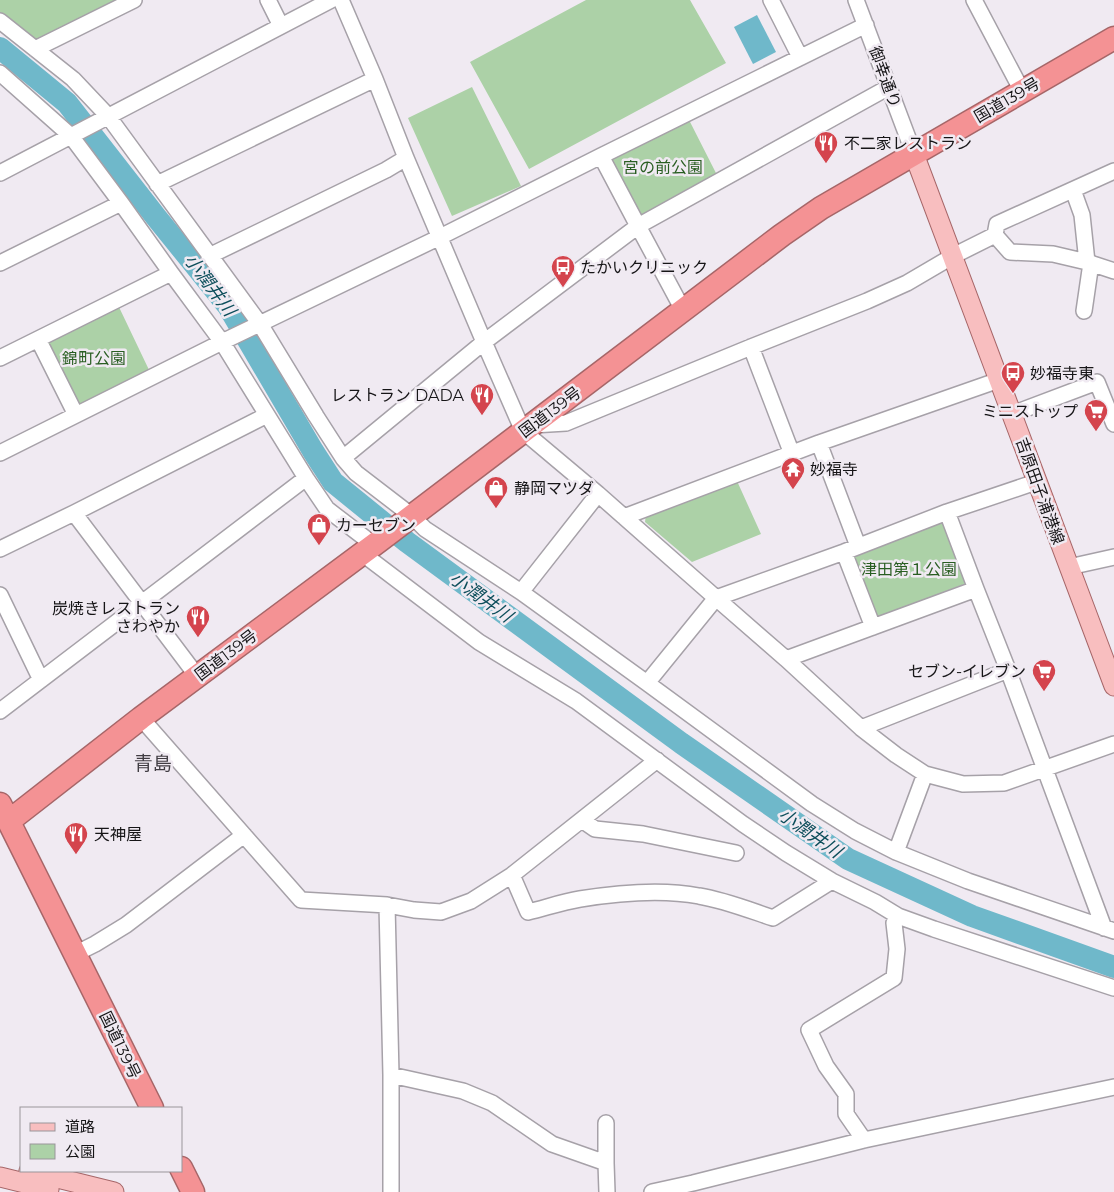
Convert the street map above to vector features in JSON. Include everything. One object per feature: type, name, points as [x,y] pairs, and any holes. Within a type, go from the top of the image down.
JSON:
[{"type":"highway","name":"国道139号","points":[[152,1107],[75,954],[3,818],[372,547],[782,235],[821,208],[1114,38]]},
{"type":"highway","points":[[182,1170],[193,1192]]},
{"type":"main road","name":"吉原田子浦港線","points":[[914,154],[1114,686]]},
{"type":"main road","points":[[0,1164],[20,1169]]},
{"type":"main road","points":[[33,1172],[114,1192]]},
{"type":"main road","points":[[0,1177],[60,1192]]},
{"type":"street","points":[[35,49],[134,0]]},
{"type":"street","points":[[268,0],[281,26]]},
{"type":"street","points":[[0,173],[331,0]]},
{"type":"street","points":[[341,0],[484,342],[528,428],[624,518],[786,659],[861,728],[925,774],[963,784],[1004,783],[1114,744]]},
{"type":"street","points":[[771,0],[800,57]]},
{"type":"street","name":"御幸通り","points":[[856,0],[914,154]]},
{"type":"street","points":[[974,0],[1022,91]]},
{"type":"street","points":[[0,21],[73,79],[108,116],[260,324],[343,458],[356,473],[426,529],[521,592],[812,804],[855,831],[896,852],[968,881],[1109,930]]},
{"type":"street","points":[[0,453],[866,25]]},
{"type":"street","points":[[0,73],[71,136],[222,342],[327,509],[479,642],[576,701],[743,824],[832,881],[875,902],[898,916],[1114,988]]},
{"type":"street","points":[[157,184],[375,79]]},
{"type":"street","points":[[343,458],[484,342],[638,226],[889,87]]},
{"type":"street","points":[[601,156],[683,310]]},
{"type":"street","points":[[210,256],[406,158]]},
{"type":"street","points":[[995,235],[997,224],[1114,170]]},
{"type":"street","points":[[1072,190],[1082,214],[1089,263],[1084,311]]},
{"type":"street","points":[[0,263],[121,204]]},
{"type":"street","points":[[528,428],[566,423],[867,301],[995,235]]},
{"type":"street","points":[[995,235],[1010,252],[1053,254],[1114,271]]},
{"type":"street","points":[[0,358],[171,273]]},
{"type":"street","points":[[38,339],[76,415]]},
{"type":"street","points":[[750,347],[792,454]]},
{"type":"street","points":[[624,518],[819,444],[998,380]]},
{"type":"street","points":[[1012,414],[1097,382],[1114,424]]},
{"type":"street","points":[[0,549],[267,415]]},
{"type":"street","points":[[819,444],[858,546]]},
{"type":"street","points":[[0,711],[306,478]]},
{"type":"street","points":[[647,683],[716,598],[844,552],[947,512],[1036,482]]},
{"type":"street","points":[[521,592],[598,494]]},
{"type":"street","points":[[947,512],[1109,930]]},
{"type":"street","points":[[74,513],[197,676]]},
{"type":"street","points":[[844,552],[873,627]]},
{"type":"street","points":[[1068,567],[1114,557]]},
{"type":"street","points":[[786,659],[976,589]]},
{"type":"street","points":[[0,595],[41,680]]},
{"type":"street","points":[[861,728],[1008,670]]},
{"type":"street","points":[[141,718],[301,900],[387,905],[414,910],[441,912],[471,901],[512,875],[657,760]]},
{"type":"street","points":[[896,852],[925,774]]},
{"type":"street","points":[[582,820],[595,829],[643,834],[736,853]]},
{"type":"street","points":[[75,954],[126,925],[244,835]]},
{"type":"street","points":[[512,875],[528,912],[579,899],[618,894],[666,893],[700,896],[729,903],[773,918],[832,881]]},
{"type":"street","points":[[387,905],[391,1075],[391,1192]]},
{"type":"street","points":[[864,1140],[846,1114],[846,1094],[826,1066],[809,1030],[894,978],[897,948],[894,923],[898,916]]},
{"type":"street","points":[[391,1075],[463,1091],[492,1103],[552,1144],[606,1163]]},
{"type":"street","points":[[652,1192],[674,1190],[864,1140],[1114,1087]]},
{"type":"street","points":[[606,1123],[607,1192]]},
{"type":"green space","points":[[0,0],[118,0],[39,41],[33,40],[0,13]]},
{"type":"green space","points":[[586,0],[690,0],[726,63],[529,169],[470,62]]},
{"type":"green space","points":[[472,87],[521,186],[452,216],[408,118]]},
{"type":"green space","name":"宮の前公園","points":[[686,114],[718,177],[639,223],[606,158]]},
{"type":"green space","name":"錦町公園","points":[[118,305],[150,372],[80,407],[45,345],[47,340]]},
{"type":"green space","points":[[737,481],[761,534],[692,562],[645,522],[646,514]]},
{"type":"green space","name":"津田第１公園","points":[[943,520],[967,583],[876,618],[852,555]]},
{"type":"water","points":[[757,15],[776,52],[753,64],[734,27]]},
{"type":"waterway","name":"小潤井川","points":[[0,48],[67,103],[228,306],[333,482],[407,542],[681,743],[848,859],[972,916],[1114,967]]},
{"type":"place","name":"不二家レストラン","points":[[826,164]]},
{"type":"place","name":"たかいクリニック","points":[[563,288]]},
{"type":"place","name":"妙福寺東","points":[[1013,394]]},
{"type":"place","name":"レストラン DADA","points":[[482,416]]},
{"type":"place","name":"ミニストップ","points":[[1096,432]]},
{"type":"place","name":"妙福寺","points":[[793,490]]},
{"type":"place","name":"静岡マツダ","points":[[496,509]]},
{"type":"place","name":"カーセブン","points":[[319,546]]},
{"type":"place","name":"炭焼きレストラン さわやか","points":[[198,638]]},
{"type":"place","name":"セブン-イレブン","points":[[1044,692]]},
{"type":"place","name":"天神屋","points":[[76,855]]},
{"type":"district","name":"青島","points":[[153,763]]}]
